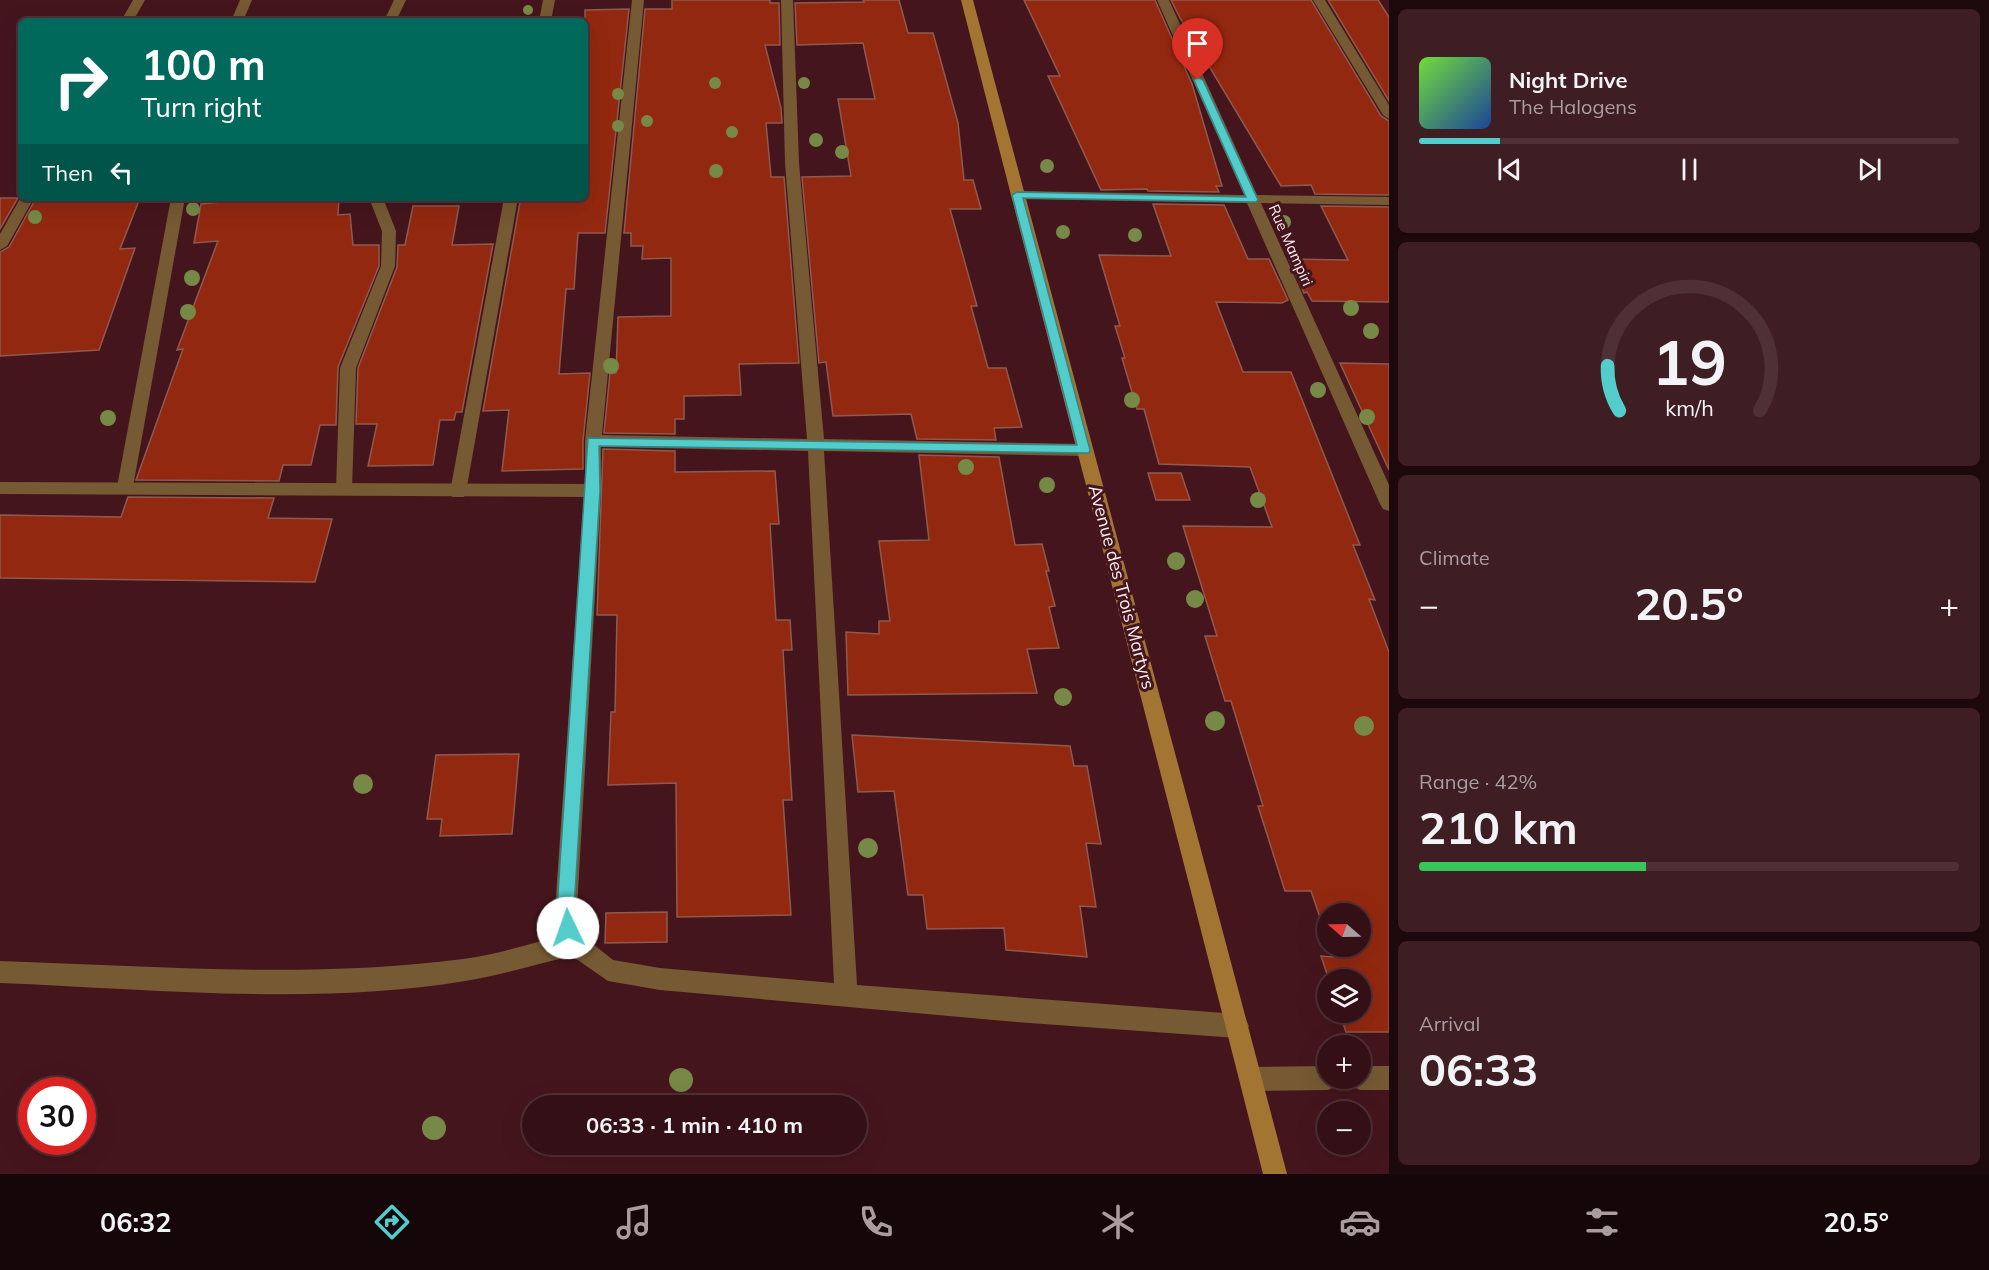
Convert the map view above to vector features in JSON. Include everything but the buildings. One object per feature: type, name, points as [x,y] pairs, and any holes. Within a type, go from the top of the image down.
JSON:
[{"type":"main road","name":"Avenue des Trois Martyrs","points":[[967,0],[1084,450],[1138,642],[1275,1174]]},
{"type":"street","points":[[129,18],[139,0]]},
{"type":"street","points":[[238,18],[246,0]]},
{"type":"street","points":[[391,18],[399,0]]},
{"type":"street","points":[[546,18],[549,0]]},
{"type":"street","points":[[638,0],[593,441],[593,491],[566,909],[568,928],[575,944],[608,970],[660,979],[1237,1026]]},
{"type":"street","points":[[788,0],[792,163],[816,446],[846,995]]},
{"type":"street","name":"Rue Mampiri","points":[[1162,0],[1389,504]]},
{"type":"street","points":[[1319,0],[1389,115]]},
{"type":"street","points":[[1017,195],[1389,201]]},
{"type":"street","points":[[0,246],[25,201]]},
{"type":"street","points":[[125,487],[177,201]]},
{"type":"street","points":[[344,490],[348,368],[388,266],[389,231],[377,201]]},
{"type":"street","points":[[458,492],[510,201]]},
{"type":"street","points":[[593,441],[1084,450]]},
{"type":"street","points":[[0,488],[593,491]]},
{"type":"street","points":[[0,972],[279,982],[389,978],[466,970],[575,944]]},
{"type":"street","points":[[1252,1079],[1317,1078]]},
{"type":"street","points":[[1371,1078],[1389,1078]]},
{"type":"route","points":[[568,928],[566,909],[593,491],[593,441],[1084,450],[1017,195],[1253,200],[1198,80]]}]
